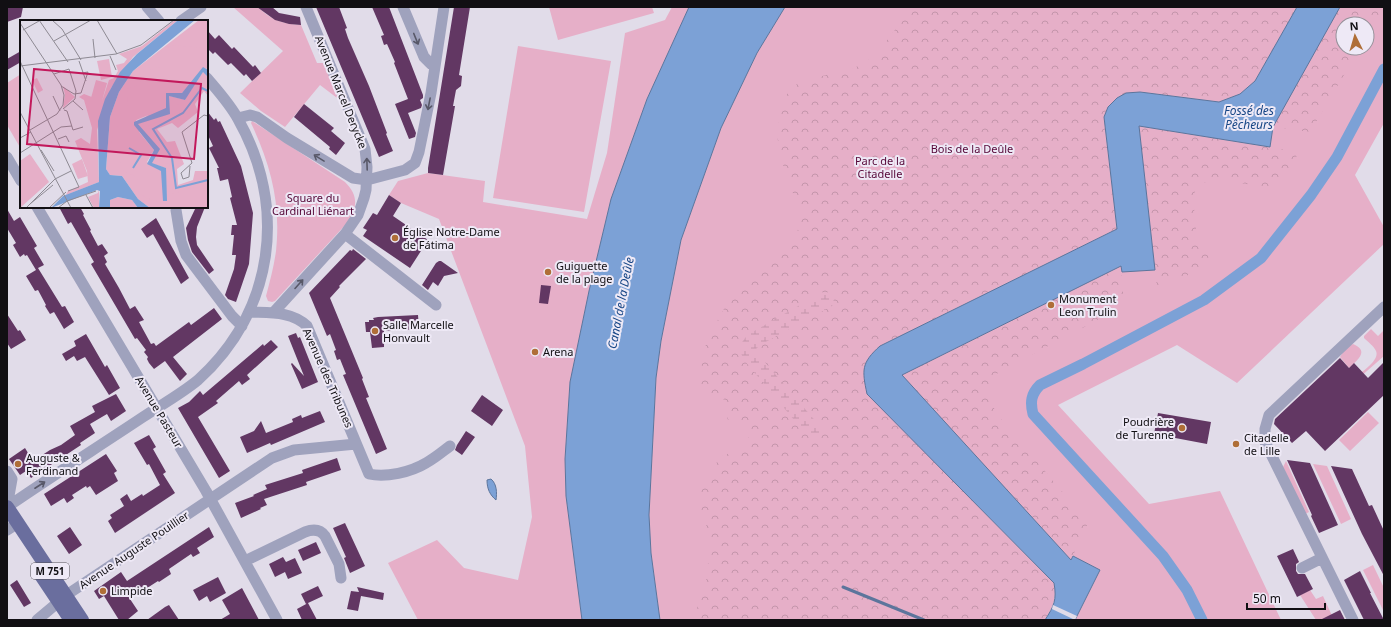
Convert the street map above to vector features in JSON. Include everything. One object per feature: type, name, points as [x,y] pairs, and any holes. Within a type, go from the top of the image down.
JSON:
[{"type":"main road","name":"M 751","points":[[7,507],[10,526],[62,599],[82,620]]},
{"type":"main road","name":"M 751","points":[[62,599],[71,620]]},
{"type":"street","points":[[147,7],[158,20]]},
{"type":"street","points":[[182,20],[202,7]]},
{"type":"street","name":"Avenue Marcel Derycke","points":[[273,313],[354,223],[362,207],[367,180],[367,157],[365,149],[306,7]]},
{"type":"street","points":[[403,7],[424,57],[435,66]]},
{"type":"street","points":[[238,118],[250,115],[257,117],[287,138],[347,176],[353,178],[367,180],[405,170],[415,163],[419,152],[444,7]]},
{"type":"street","points":[[7,507],[188,387],[211,367],[225,351],[242,326],[249,312],[263,270],[268,246],[266,192],[261,172],[250,142],[238,118],[208,79]]},
{"type":"street","points":[[7,157],[20,178]]},
{"type":"street","name":"Avenue Pasteur","points":[[38,208],[210,498],[277,620]]},
{"type":"street","points":[[176,210],[181,241],[186,255],[232,316],[242,326]]},
{"type":"street","points":[[345,234],[436,305]]},
{"type":"street","points":[[1353,620],[1265,442],[1265,429],[1268,415],[1384,307]]},
{"type":"street","name":"Avenue des Tribunes","points":[[249,312],[273,313],[292,316],[307,326],[368,474],[376,476],[400,473],[425,464],[450,446]]},
{"type":"street","name":"Avenue Auguste Pouillier","points":[[37,620],[62,599],[210,498],[266,462],[279,455],[299,450],[356,444]]},
{"type":"street","points":[[7,471],[12,479],[7,507]]},
{"type":"street","points":[[245,561],[305,532],[316,530],[323,533],[325,536],[339,564],[341,578]]},
{"type":"street","points":[[1302,568],[1322,558]]},
{"type":"green space","points":[[233,7],[258,7],[273,18],[289,24],[301,25],[317,63],[326,63],[345,104],[320,85],[285,127],[261,111],[240,93],[283,51]]},
{"type":"green space","points":[[549,7],[652,7],[654,13],[558,40]]},
{"type":"green space","points":[[672,7],[689,7],[647,99],[611,199],[589,291],[570,382],[565,459],[566,496],[582,620],[418,620],[388,563],[437,540],[464,568],[518,580],[532,517],[525,446],[439,219],[401,203],[389,195],[398,181],[428,173],[485,181],[483,202],[587,219],[607,153],[625,33],[665,20]]},
{"type":"green space","name":"Bois de la Deûle","points":[[785,7],[1297,7],[1140,92],[880,346],[1045,620],[660,620],[651,553],[649,515],[656,378],[661,341],[681,240],[721,128],[757,53]]},
{"type":"green space","name":"Bois de la Deûle","points":[[911,7],[1297,7],[1255,81],[1240,94],[1219,102],[1140,92],[1126,93],[1117,98],[1108,107],[1104,117],[1117,229],[880,346],[867,394],[1054,583],[1054,603],[1045,620],[693,620],[706,582],[710,544],[706,524],[699,503],[702,487],[720,457],[747,446],[749,433],[739,422],[728,420],[724,409],[725,400],[711,394],[701,384],[702,355],[710,334],[729,300],[783,254],[799,228],[799,211],[781,159],[777,135],[782,99],[799,82],[830,74],[844,74],[875,56]]},
{"type":"green space","points":[[1340,7],[1384,7],[1384,123],[1355,175],[1384,227],[1384,244],[1237,383],[1177,345],[1058,405],[1149,504],[1220,491],[1281,620],[1075,620],[1100,570],[1073,556],[901,375],[1121,266],[1122,272],[1139,126],[1270,147],[1273,127]]},
{"type":"green space","points":[[1340,7],[1383,7],[1375,21],[1375,16],[1335,16],[1335,56],[1355,56],[1310,132],[1273,127]]},
{"type":"green space","points":[[518,46],[611,61],[584,212],[493,198]]},
{"type":"green space","points":[[20,75],[20,147],[7,125],[7,83]]},
{"type":"green space","name":"Square du Cardinal Liénart","points":[[252,121],[345,182],[353,192],[355,202],[355,206],[348,222],[275,301],[272,302],[268,301],[266,296],[276,251],[276,201],[269,170],[251,123]]},
{"type":"green space","points":[[1139,126],[1299,152],[1281,183],[1270,187],[1216,180],[1198,184],[1193,197],[1197,239],[1206,249],[1209,257],[1193,273],[1157,288]]},
{"type":"green space","points":[[1121,266],[1124,306],[999,372],[992,380],[988,389],[991,402],[1004,422],[1088,523],[1071,560],[901,375]]},
{"type":"green space","points":[[823,292],[827,292],[833,296],[834,303],[832,306],[760,345],[756,349],[758,354],[818,424],[820,431],[819,433],[811,436],[804,432],[744,360],[741,352],[741,346],[749,334]]},
{"type":"green space","points":[[1371,329],[1378,336],[1384,330],[1384,356],[1359,378],[1357,376],[1373,362],[1377,354],[1374,347],[1364,338],[1364,336]]},
{"type":"green space","points":[[1353,344],[1361,350],[1361,353],[1358,359],[1349,368],[1340,357],[1347,348]]},
{"type":"green space","points":[[1368,412],[1379,423],[1350,451],[1339,440]]},
{"type":"green space","points":[[1286,461],[1309,512],[1305,514],[1283,467]]},
{"type":"green space","points":[[1313,464],[1327,466],[1351,519],[1341,524]]},
{"type":"green space","points":[[1373,565],[1384,588],[1384,612],[1363,570]]},
{"type":"green space","points":[[1310,590],[1316,599],[1323,596],[1334,620],[1316,620],[1300,595]]},
{"type":"water","name":"Canal de la Deûle","points":[[689,7],[785,7],[757,53],[721,128],[681,240],[661,341],[656,378],[649,515],[651,553],[660,620],[582,620],[566,496],[565,459],[570,382],[589,291],[611,199],[647,99]]},
{"type":"water","name":"Fossé des Pêcheurs","points":[[1297,7],[1340,7],[1273,127],[1270,147],[1139,126],[1155,270],[1122,272],[1121,266],[902,375],[1071,560],[1073,556],[1100,570],[1075,620],[1045,620],[1054,603],[1054,583],[867,394],[864,379],[864,367],[866,362],[880,346],[1117,229],[1104,117],[1108,107],[1117,98],[1126,93],[1140,92],[1219,102],[1240,94],[1255,81]]},
{"type":"water","points":[[491,479],[495,486],[496,500],[488,489],[487,480]]},
{"type":"pier","points":[[1053,605],[1077,616],[1075,620],[1052,609]]},
{"type":"building","points":[[7,7],[23,7],[21,17],[7,22]]},
{"type":"building","points":[[257,7],[272,7],[279,13],[300,17],[301,25],[289,24],[275,20]]},
{"type":"building","points":[[316,7],[339,7],[347,28],[345,29],[348,38],[369,86],[393,151],[379,157]]},
{"type":"building","points":[[372,7],[389,7],[423,95],[423,98],[420,100],[422,105],[421,108],[408,113],[416,133],[415,137],[409,139],[395,104],[408,99],[387,44],[384,45],[381,36],[384,35]]},
{"type":"building","points":[[454,7],[470,7],[459,75],[462,76],[461,86],[456,90],[453,106],[455,106],[443,175],[428,173],[428,168]]},
{"type":"building","points":[[208,31],[215,39],[219,35],[232,49],[234,47],[253,67],[255,65],[261,73],[252,81],[246,74],[244,76],[231,63],[228,65],[215,52],[213,54],[208,49]]},
{"type":"building","points":[[20,52],[20,63],[7,70],[7,59]]},
{"type":"building","points":[[304,104],[334,128],[331,131],[345,143],[336,155],[329,149],[330,147],[294,117]]},
{"type":"building","points":[[208,112],[214,120],[216,118],[218,122],[220,121],[241,166],[253,213],[249,264],[236,302],[228,299],[225,295],[234,269],[236,255],[232,255],[234,235],[231,235],[232,225],[237,225],[230,198],[232,197],[228,179],[220,181],[217,168],[219,168],[209,148],[213,146],[208,135]]},
{"type":"building","name":"Église Notre-Dame de Fátima","points":[[389,195],[401,203],[393,216],[428,240],[410,268],[363,236],[367,230],[363,228],[373,213],[377,215]]},
{"type":"building","points":[[60,208],[81,208],[98,246],[102,244],[108,253],[104,256],[107,262],[105,264],[130,309],[135,306],[144,320],[139,322],[151,344],[154,343],[156,346],[189,322],[191,325],[214,308],[222,319],[173,357],[187,374],[180,381],[165,361],[154,369],[149,363],[147,359],[148,357],[144,352],[146,350],[137,338],[135,339],[91,264],[94,262],[71,222],[68,224]]},
{"type":"building","points":[[196,208],[205,208],[197,227],[196,237],[197,245],[214,270],[209,274],[192,252],[186,228]]},
{"type":"building","points":[[7,209],[14,221],[20,217],[37,246],[34,248],[44,265],[38,268],[62,307],[65,306],[74,322],[64,329],[54,312],[50,314],[38,290],[35,291],[26,276],[36,270],[27,255],[25,256],[24,254],[20,257],[13,245],[16,243],[7,228]]},
{"type":"building","points":[[156,218],[189,278],[181,284],[153,234],[147,238],[141,229]]},
{"type":"building","points":[[353,249],[366,259],[339,286],[340,287],[330,298],[363,378],[362,379],[369,397],[366,398],[387,449],[376,454],[343,375],[346,374],[340,359],[337,360],[334,351],[336,350],[330,334],[327,336],[309,293],[350,250],[352,251]]},
{"type":"building","points":[[439,261],[458,273],[444,276],[438,286],[433,282],[428,290],[422,285],[436,263]]},
{"type":"building","points":[[541,285],[551,286],[548,304],[539,303]]},
{"type":"building","points":[[7,314],[26,340],[11,349],[7,343]]},
{"type":"building","name":"Salle Marcelle Honvault","points":[[418,315],[419,329],[384,331],[384,347],[372,348],[370,332],[366,332],[365,322],[369,322],[369,320],[374,320],[373,318],[378,317]]},
{"type":"building","points":[[296,333],[298,338],[300,337],[318,382],[302,389],[291,364],[292,363],[304,376],[288,336]]},
{"type":"building","points":[[86,334],[105,367],[107,365],[120,388],[109,395],[85,357],[77,361],[74,356],[66,361],[62,354],[76,346],[74,341]]},
{"type":"building","points":[[271,340],[278,347],[247,375],[250,379],[242,385],[239,381],[216,401],[218,403],[198,417],[230,471],[219,478],[178,408],[189,402],[200,391],[203,395],[263,344],[264,346]]},
{"type":"building","points":[[1340,358],[1349,368],[1354,363],[1368,378],[1384,362],[1384,395],[1325,451],[1306,431],[1292,443],[1274,424],[1275,419]]},
{"type":"building","points":[[116,394],[126,411],[111,421],[107,414],[90,424],[95,433],[80,443],[81,445],[31,478],[26,471],[20,475],[9,459],[25,448],[33,461],[61,445],[75,435],[70,426],[95,412],[92,406]]},
{"type":"building","points":[[482,395],[503,410],[492,426],[471,411]]},
{"type":"building","points":[[320,411],[325,422],[271,445],[270,443],[247,453],[240,437],[254,431],[261,421],[266,433],[293,422],[292,419],[301,415],[302,418]]},
{"type":"building","name":"Poudrière de Turenne","points":[[1158,413],[1211,422],[1207,444],[1154,434]]},
{"type":"building","points":[[466,431],[475,437],[462,455],[455,450]]},
{"type":"building","points":[[149,435],[156,447],[153,449],[166,472],[163,474],[175,493],[115,533],[108,521],[112,518],[110,515],[124,506],[120,499],[127,494],[131,501],[142,494],[143,496],[160,485],[149,464],[147,465],[134,443]]},
{"type":"building","points":[[106,454],[117,471],[114,473],[118,481],[96,495],[90,486],[87,488],[86,486],[72,495],[74,498],[67,503],[64,498],[51,506],[44,494]]},
{"type":"building","points":[[337,458],[341,470],[306,482],[307,485],[264,499],[267,505],[241,518],[235,503],[254,496],[253,495],[267,489],[265,485],[303,473],[302,470]]},
{"type":"building","points":[[1287,460],[1310,463],[1338,525],[1319,533]]},
{"type":"building","points":[[1331,466],[1352,469],[1369,506],[1372,505],[1384,531],[1384,576],[1362,534]]},
{"type":"building","points":[[345,523],[365,566],[350,573],[344,558],[346,557],[333,528]]},
{"type":"building","points":[[70,527],[82,545],[69,554],[57,536]]},
{"type":"building","points":[[209,527],[214,537],[197,548],[200,553],[193,557],[191,554],[169,569],[171,574],[130,599],[138,611],[127,620],[119,620],[104,596],[99,599],[94,591],[121,572],[127,581]]},
{"type":"building","points":[[316,542],[321,553],[303,561],[298,550]]},
{"type":"building","points":[[1293,549],[1299,562],[1296,564],[1296,571],[1298,574],[1305,574],[1313,589],[1297,597],[1277,556]]},
{"type":"building","points":[[283,557],[286,562],[295,558],[302,573],[288,579],[285,572],[275,577],[269,564]]},
{"type":"building","points":[[1360,571],[1384,620],[1364,620],[1344,580]]},
{"type":"building","points":[[218,577],[226,593],[210,602],[207,596],[199,601],[193,590]]},
{"type":"building","points":[[17,580],[31,603],[24,607],[10,585]]},
{"type":"building","points":[[318,586],[323,596],[306,604],[301,594]]},
{"type":"building","points":[[357,587],[384,593],[383,600],[361,596],[358,611],[347,609],[351,591],[359,592]]},
{"type":"building","points":[[242,588],[259,620],[220,620],[230,614],[222,600]]},
{"type":"building","points":[[308,603],[317,620],[302,620],[297,609]]},
{"type":"building","points":[[169,605],[179,620],[147,620],[165,607]]},
{"type":"building","points":[[1340,610],[1345,620],[1320,620]]},
{"type":"waterway","points":[[1202,620],[1187,590],[1163,556],[1033,414],[1033,395],[1040,385],[1204,300],[1261,258],[1311,195],[1337,157],[1384,69]]},
{"type":"waterway","points":[[843,587],[924,620]]},
{"type":"place","name":"Église Notre-Dame de Fátima","points":[[395,238]]},
{"type":"place","name":"Guiguette de la plage","points":[[548,272]]},
{"type":"place","name":"Monument Leon Trulin","points":[[1051,305]]},
{"type":"place","name":"Salle Marcelle Honvault","points":[[375,331]]},
{"type":"place","name":"Arena","points":[[535,352]]},
{"type":"place","name":"Poudrière de Turenne","points":[[1182,428]]},
{"type":"place","name":"Citadelle de Lille","points":[[1236,444]]},
{"type":"place","name":"Auguste & Ferdinand","points":[[18,464]]},
{"type":"place","name":"Limpide","points":[[103,591]]},
{"type":"park label","name":"Parc de la Citadelle","points":[[880,167]]}]
